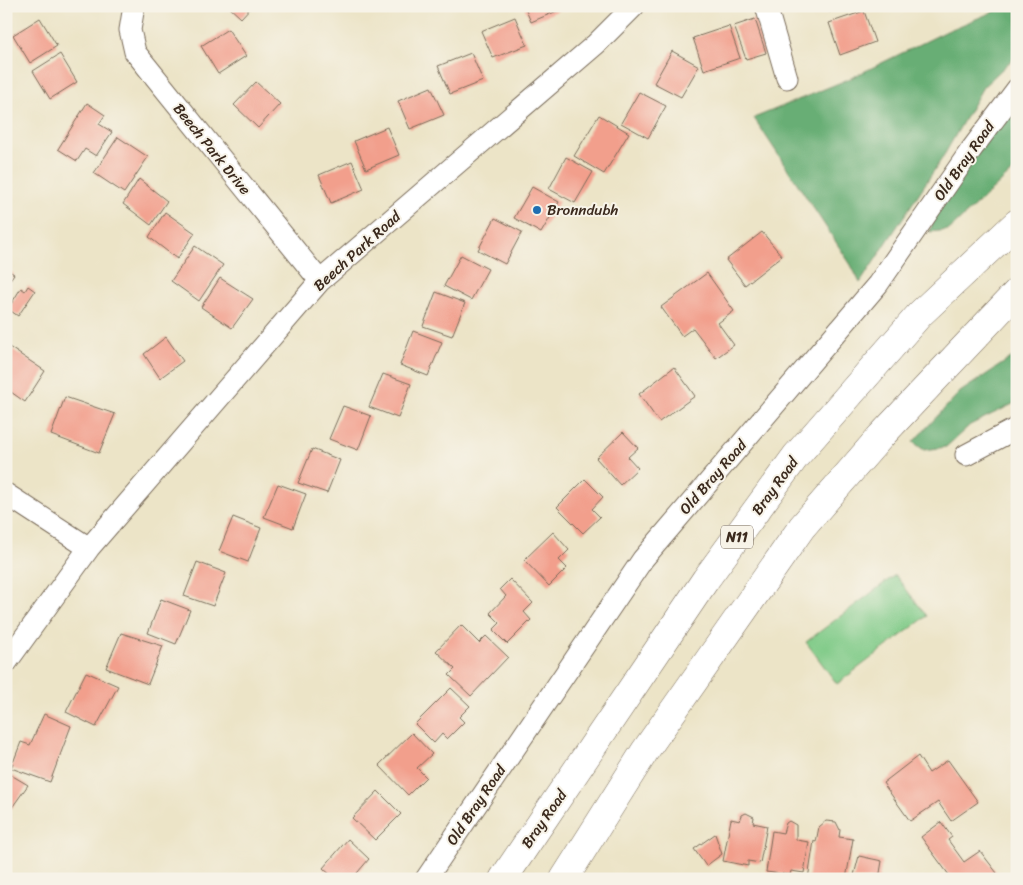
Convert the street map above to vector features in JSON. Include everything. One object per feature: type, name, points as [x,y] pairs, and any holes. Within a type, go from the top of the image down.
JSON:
[{"type":"highway","name":"Bray Road","points":[[503,879],[706,579],[796,456],[920,314],[1017,223]]},
{"type":"highway","points":[[564,879],[646,751],[802,527],[881,436],[980,328],[1017,292]]},
{"type":"street","name":"Beech Park Drive","points":[[134,6],[130,30],[135,52],[320,281]]},
{"type":"street","name":"Beech Park Road","points":[[6,663],[89,548],[320,281],[596,44],[634,6]]},
{"type":"street","points":[[766,6],[787,78]]},
{"type":"street","name":"Old Bray Road","points":[[426,879],[643,559],[878,284],[971,150],[1017,89]]},
{"type":"street","points":[[966,455],[1017,428]]},
{"type":"street","points":[[6,494],[89,548]]},
{"type":"green space","points":[[1007,6],[1017,6],[1017,55],[983,87],[943,157],[860,283],[851,265],[754,118],[851,78],[947,31]]},
{"type":"green space","points":[[1017,95],[1017,167],[949,230],[930,232],[937,204]]},
{"type":"green space","points":[[1017,354],[1017,402],[970,425],[946,447],[924,450],[913,442],[960,392]]},
{"type":"green space","points":[[895,575],[927,616],[837,684],[806,642]]},
{"type":"building","points":[[228,6],[252,6],[241,18]]},
{"type":"building","points":[[524,6],[563,6],[564,8],[531,22]]},
{"type":"building","points":[[828,6],[845,6],[845,7],[829,12]]},
{"type":"building","points":[[864,11],[875,42],[840,55],[829,23]]},
{"type":"building","points":[[515,17],[527,45],[493,58],[481,31]]},
{"type":"building","points":[[40,18],[57,46],[30,63],[13,35]]},
{"type":"building","points":[[755,19],[766,53],[746,59],[734,26]]},
{"type":"building","points":[[729,26],[740,58],[704,70],[693,38]]},
{"type":"building","points":[[228,29],[246,56],[218,74],[201,46]]},
{"type":"building","points":[[672,51],[699,66],[681,97],[654,83]]},
{"type":"building","points":[[471,53],[483,81],[450,94],[438,66]]},
{"type":"building","points":[[60,54],[77,82],[50,99],[33,71]]},
{"type":"building","points":[[256,82],[280,104],[258,128],[234,105]]},
{"type":"building","points":[[431,87],[444,115],[410,129],[398,101]]},
{"type":"building","points":[[639,92],[666,106],[648,138],[621,123]]},
{"type":"building","points":[[87,103],[105,115],[99,124],[112,132],[96,156],[85,149],[77,161],[58,149]]},
{"type":"building","points":[[599,115],[629,133],[604,174],[574,156]]},
{"type":"building","points":[[387,127],[399,155],[366,169],[354,141]]},
{"type":"building","points":[[118,137],[148,157],[124,193],[94,173]]},
{"type":"building","points":[[566,157],[593,172],[575,203],[549,189]]},
{"type":"building","points":[[352,161],[364,189],[331,203],[319,175]]},
{"type":"building","points":[[139,179],[167,201],[151,225],[123,204]]},
{"type":"building","name":"Bronndubh","points":[[532,187],[559,202],[541,233],[514,218]]},
{"type":"building","points":[[165,212],[195,233],[177,259],[149,237]]},
{"type":"building","points":[[495,218],[522,232],[505,264],[478,250]]},
{"type":"building","points":[[762,232],[782,256],[745,285],[726,260]]},
{"type":"building","points":[[195,246],[223,265],[199,301],[171,281]]},
{"type":"building","points":[[461,255],[488,269],[471,300],[444,286]]},
{"type":"building","points":[[6,269],[14,274],[6,285]]},
{"type":"building","points":[[707,273],[734,311],[718,323],[734,345],[716,358],[693,328],[682,336],[661,307]]},
{"type":"building","points":[[220,278],[253,299],[232,328],[201,307]]},
{"type":"building","points":[[28,286],[35,291],[18,316],[8,309],[21,288],[25,291]]},
{"type":"building","points":[[436,292],[465,303],[452,336],[423,326]]},
{"type":"building","points":[[413,331],[442,342],[428,376],[400,365]]},
{"type":"building","points":[[166,337],[183,361],[160,378],[144,354]]},
{"type":"building","points":[[6,345],[45,371],[25,402],[11,392],[6,400]]},
{"type":"building","points":[[674,367],[695,396],[659,422],[639,394]]},
{"type":"building","points":[[383,374],[411,384],[398,418],[369,407]]},
{"type":"building","points":[[65,397],[115,414],[99,453],[51,435]]},
{"type":"building","points":[[343,406],[371,416],[358,450],[329,439]]},
{"type":"building","points":[[623,432],[638,448],[628,457],[638,468],[620,485],[596,458]]},
{"type":"building","points":[[312,449],[340,460],[327,493],[298,483]]},
{"type":"building","points":[[585,479],[603,497],[592,509],[600,517],[583,533],[557,507]]},
{"type":"building","points":[[278,484],[306,494],[293,528],[264,517]]},
{"type":"building","points":[[233,517],[261,528],[248,562],[219,551]]},
{"type":"building","points":[[553,532],[569,550],[559,560],[567,568],[549,586],[524,560]]},
{"type":"building","points":[[197,562],[226,573],[213,606],[184,596]]},
{"type":"building","points":[[510,579],[533,603],[524,612],[531,620],[507,644],[493,630],[500,623],[490,613],[506,596],[500,589]]},
{"type":"building","points":[[161,599],[190,610],[176,644],[148,633]]},
{"type":"building","points":[[461,625],[479,643],[486,636],[508,657],[471,696],[449,675],[455,669],[436,651]]},
{"type":"building","points":[[121,633],[163,646],[148,684],[106,668]]},
{"type":"building","points":[[86,672],[118,686],[96,727],[66,712]]},
{"type":"building","points":[[451,688],[470,706],[459,717],[464,722],[447,739],[442,734],[434,743],[415,724]]},
{"type":"building","points":[[44,714],[71,726],[50,782],[11,768],[21,742],[30,745]]},
{"type":"building","points":[[412,733],[432,754],[417,768],[426,777],[408,795],[379,765]]},
{"type":"building","points":[[918,756],[929,773],[948,760],[978,802],[951,821],[938,802],[910,821],[883,783]]},
{"type":"building","points":[[6,772],[28,785],[6,816]]},
{"type":"building","points":[[378,791],[401,814],[375,840],[352,818]]},
{"type":"building","points":[[746,813],[754,817],[753,823],[767,826],[760,863],[748,861],[748,866],[723,861],[731,819],[740,821],[742,815]]},
{"type":"building","points":[[789,821],[796,825],[796,840],[809,842],[804,873],[791,871],[790,875],[766,872],[772,831],[783,833],[786,823]]},
{"type":"building","points":[[826,821],[836,822],[840,830],[839,837],[853,839],[846,879],[808,879],[814,841],[816,842],[819,827]]},
{"type":"building","points":[[941,822],[952,837],[948,840],[964,862],[980,851],[997,873],[989,879],[952,879],[921,837]]},
{"type":"building","points":[[715,834],[722,854],[706,866],[694,849]]},
{"type":"building","points":[[348,839],[369,859],[352,879],[335,879],[323,868]]},
{"type":"building","points":[[859,856],[882,861],[879,879],[853,879]]},
{"type":"place","name":"Bronndubh","points":[[537,210]]}]
